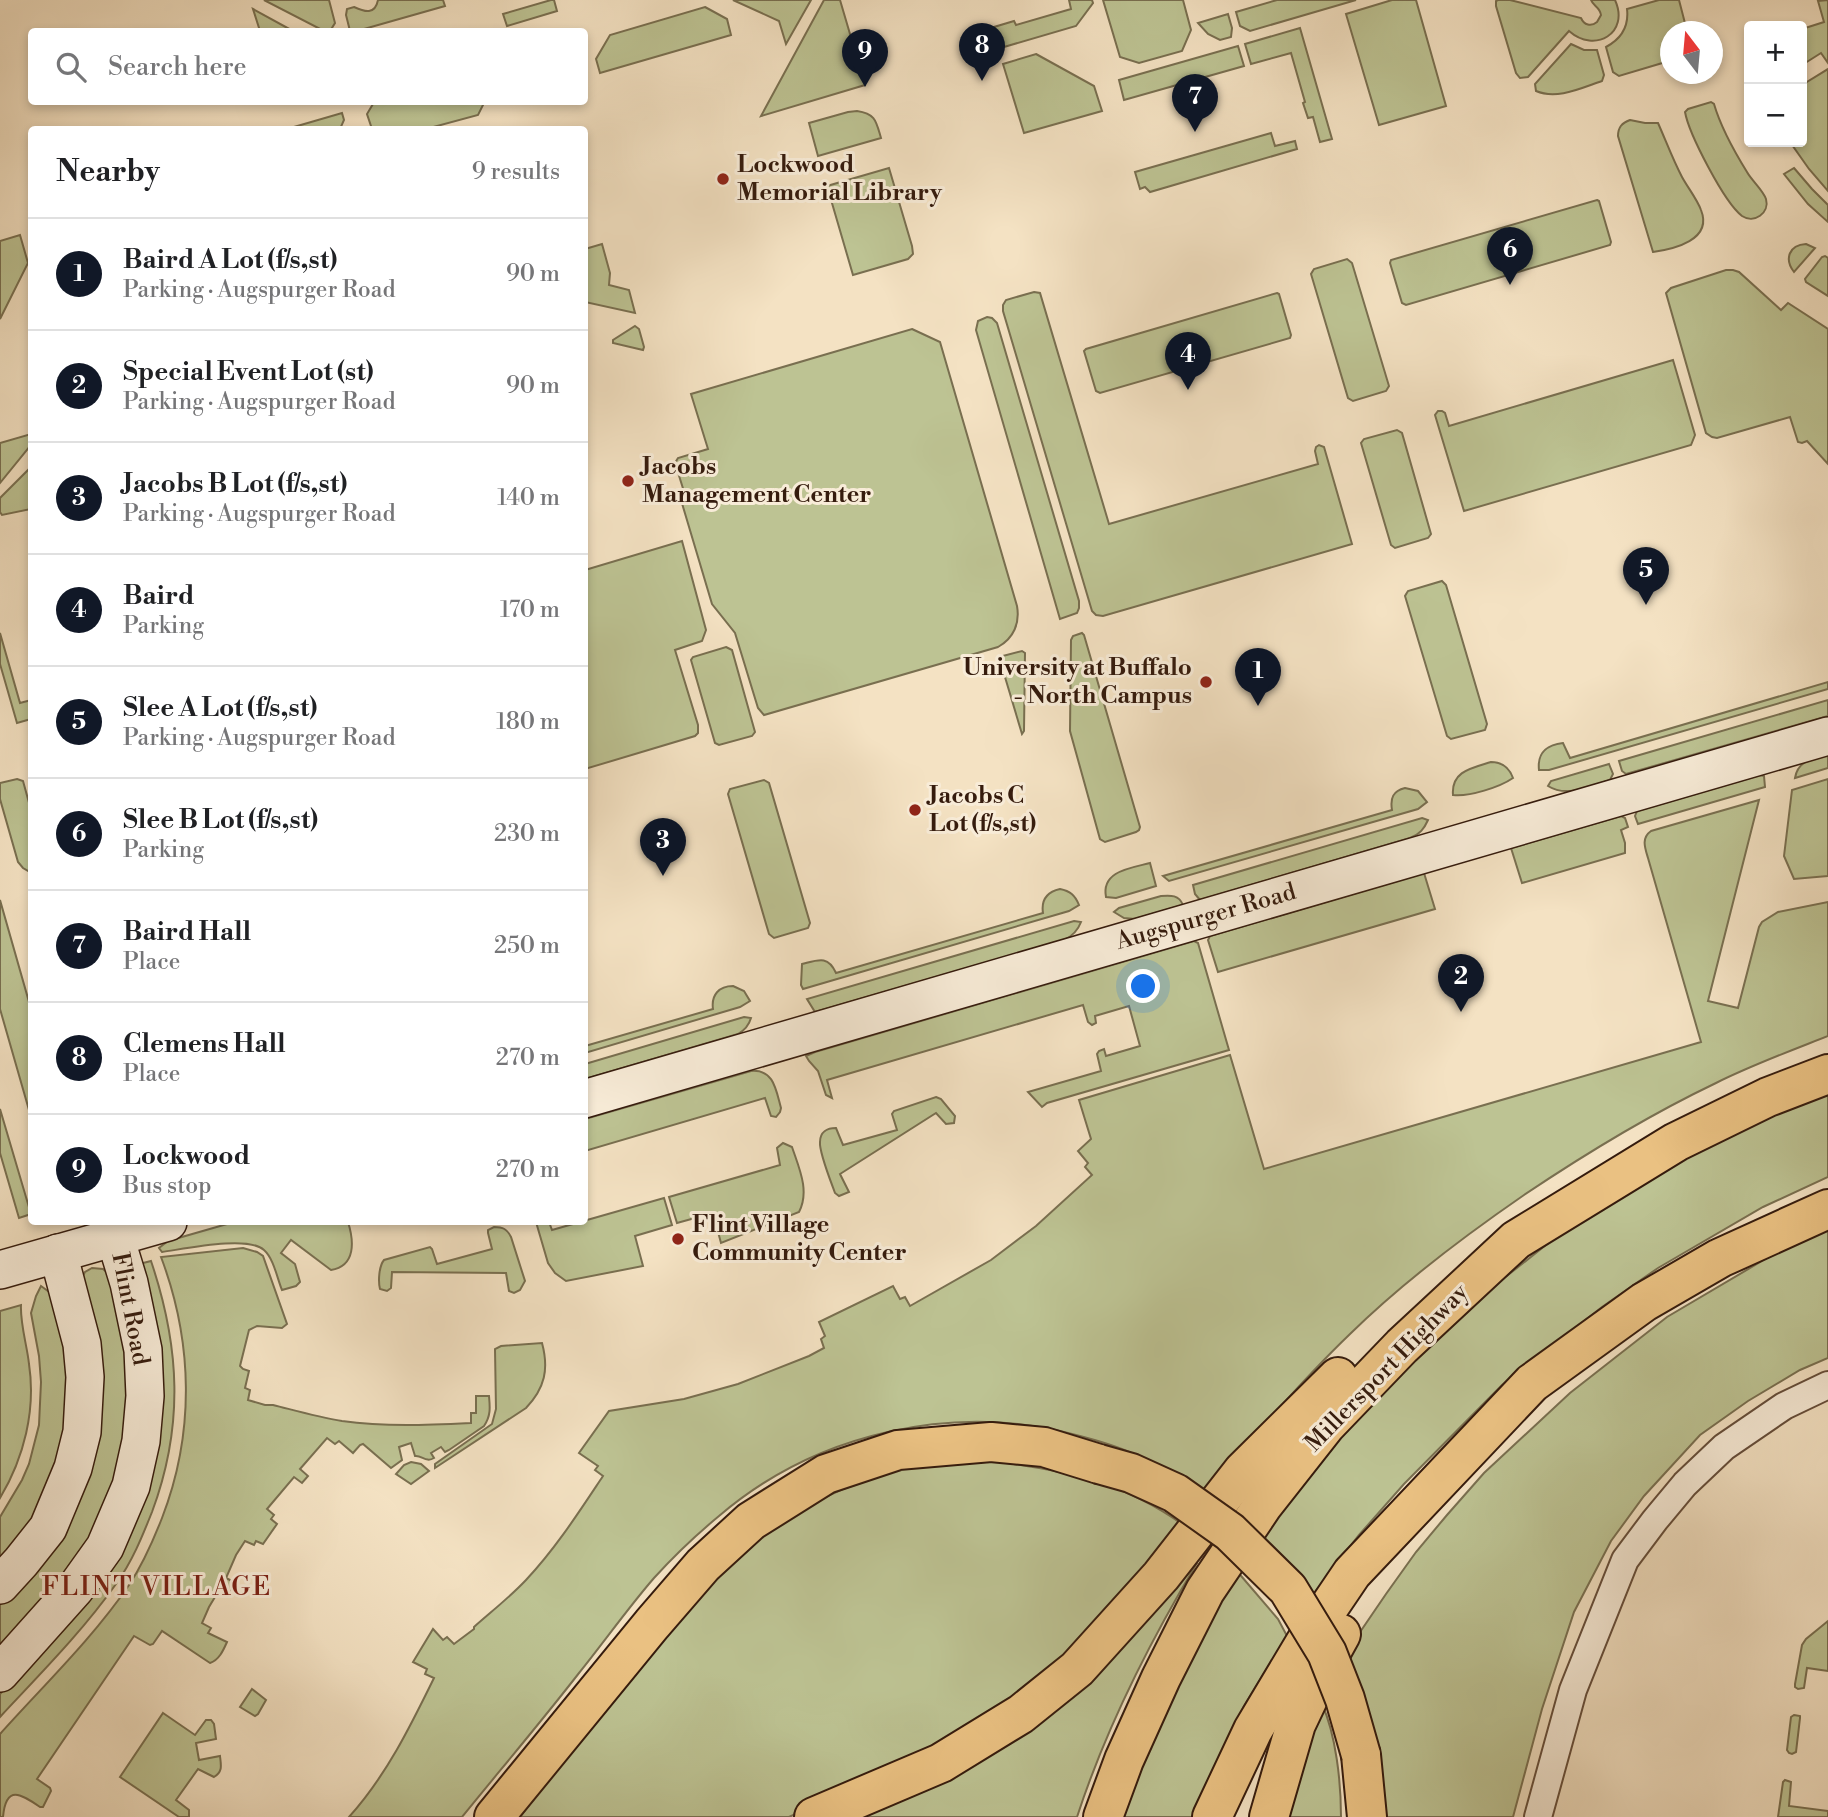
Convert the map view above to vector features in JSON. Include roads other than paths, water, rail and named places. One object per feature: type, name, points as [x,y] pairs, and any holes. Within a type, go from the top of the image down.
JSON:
[{"type":"main road","name":"Millersport Highway","points":[[1103,1817],[1124,1760],[1161,1678],[1205,1591],[1263,1505],[1326,1425],[1402,1346],[1516,1240],[1676,1142],[1768,1097],[1828,1074]]},
{"type":"main road","points":[[1212,1817],[1253,1730],[1308,1638],[1352,1573],[1532,1383],[1644,1302],[1720,1258],[1828,1209]]},
{"type":"main road","points":[[814,1817],[941,1763],[1021,1714],[1077,1669],[1161,1576],[1243,1471],[1382,1333],[1402,1314],[1516,1240]]},
{"type":"main road","points":[[494,1817],[652,1623],[703,1565],[751,1521],[826,1474],[898,1450],[991,1442],[1044,1447],[1131,1473],[1175,1493],[1230,1532],[1288,1589],[1327,1653],[1345,1699],[1361,1755],[1367,1817]]},
{"type":"main road","points":[[1269,1817],[1296,1724],[1325,1663],[1353,1612],[1413,1531],[1454,1465]]},
{"type":"street","name":"Augspurger Road","points":[[588,1098],[1828,736]]},
{"type":"street","points":[[0,1270],[157,1225]]},
{"type":"street","name":"Flint Road","points":[[0,1673],[75,1589],[105,1547],[131,1486],[141,1441],[145,1395],[143,1350],[129,1283],[115,1237]]},
{"type":"street","points":[[0,1585],[48,1528],[72,1468],[82,1432],[85,1377],[82,1344],[58,1253]]},
{"type":"street","points":[[1538,1817],[1573,1690],[1625,1560],[1685,1484],[1724,1447],[1784,1406],[1828,1385]]},
{"type":"place","name":"Clemens Hall","points":[[982,81]]},
{"type":"place","name":"Lockwood","points":[[865,87]]},
{"type":"place","name":"Baird Hall","points":[[1195,132]]},
{"type":"place","name":"Lockwood Memorial Library","points":[[723,179]]},
{"type":"place","name":"Slee B Lot (f/s,st)","points":[[1510,285]]},
{"type":"place","name":"Baird","points":[[1188,390]]},
{"type":"place","name":"Jacobs Management Center","points":[[628,481]]},
{"type":"place","name":"Slee A Lot (f/s,st)","points":[[1646,605]]},
{"type":"place","name":"University at Buffalo - North Campus","points":[[1206,682]]},
{"type":"place","name":"Baird A Lot (f/s,st)","points":[[1258,706]]},
{"type":"place","name":"Jacobs C Lot (f/s,st)","points":[[915,810]]},
{"type":"place","name":"Jacobs B Lot (f/s,st)","points":[[663,876]]},
{"type":"place","name":"Special Event Lot (st)","points":[[1461,1012]]},
{"type":"place","name":"Flint Village Community Center","points":[[678,1239]]},
{"type":"district","name":"FLINT VILLAGE","points":[[157,1587]]}]
